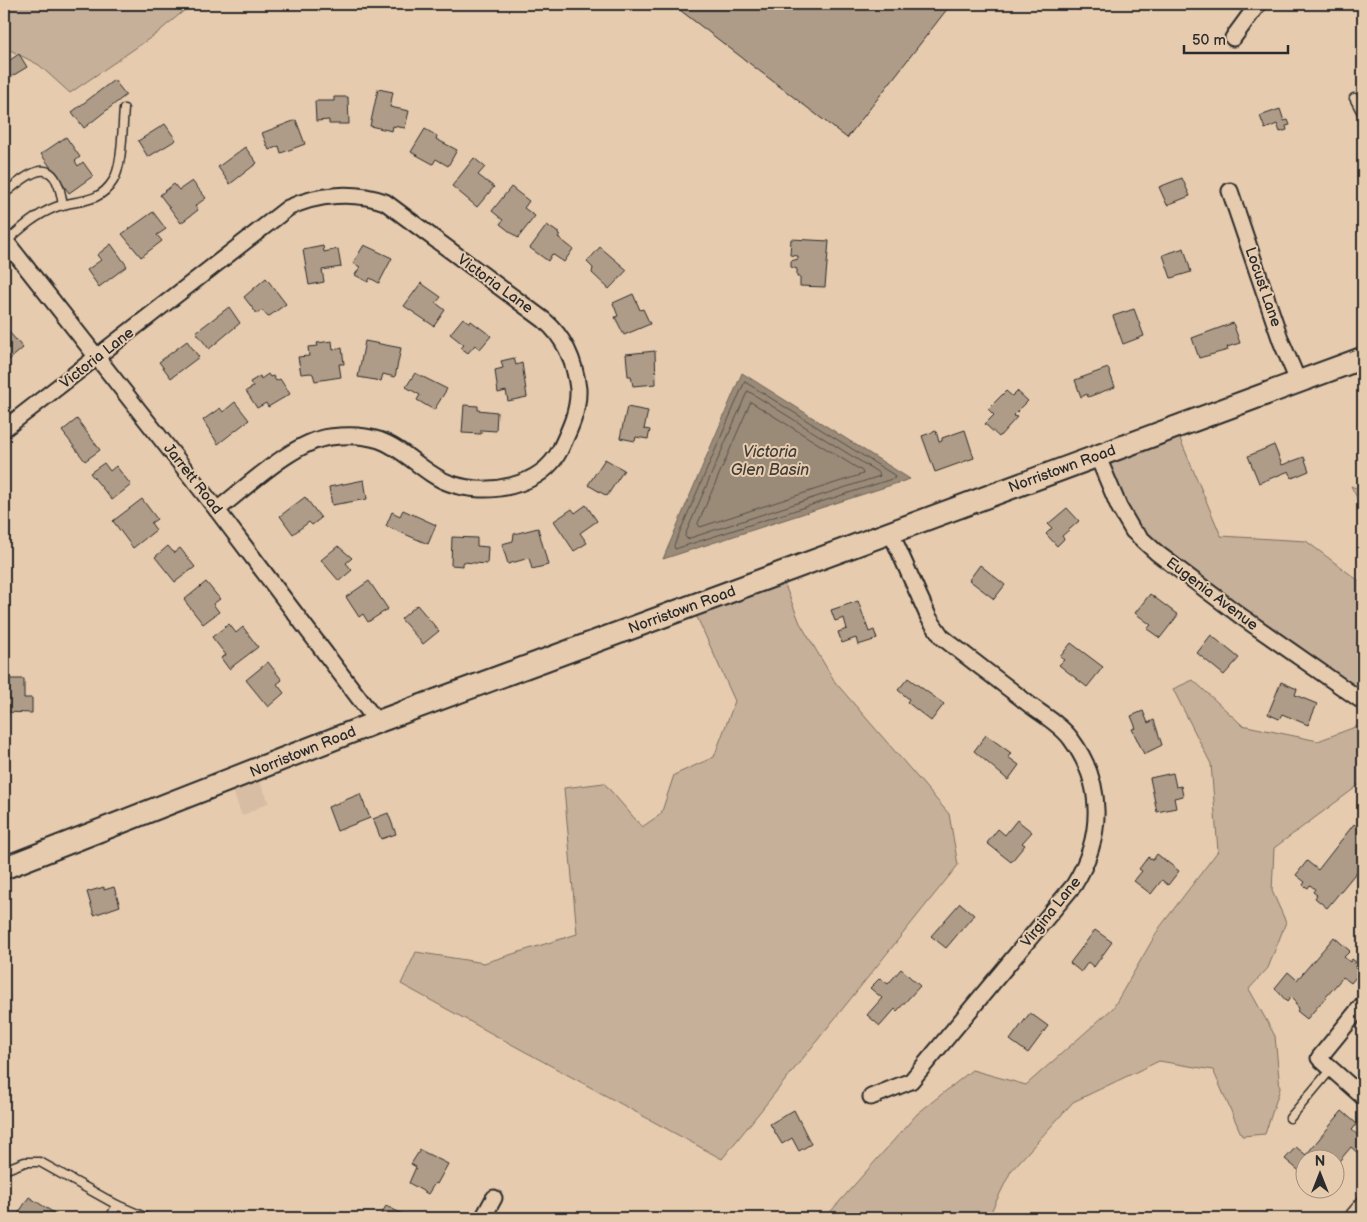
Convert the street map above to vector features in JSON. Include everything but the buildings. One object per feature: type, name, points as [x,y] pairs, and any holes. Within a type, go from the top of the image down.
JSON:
[{"type":"main road","name":"Norristown Road","points":[[4,868],[377,722],[1363,358]]},
{"type":"street","points":[[1233,38],[1258,4]]},
{"type":"street","name":"Locust Lane","points":[[1230,191],[1281,341],[1298,381]]},
{"type":"street","name":"Victoria Lane","points":[[4,429],[288,208],[303,201],[335,196],[363,197],[385,202],[544,320],[552,327],[568,351],[576,372],[578,392],[571,426],[553,461],[522,483],[479,488],[449,483],[379,440],[364,437],[328,437],[301,445],[217,510]]},
{"type":"street","name":"Jarrett Road","points":[[5,240],[217,510],[377,722]]},
{"type":"street","name":"Eugenia Avenue","points":[[1097,455],[1119,507],[1134,531],[1157,553],[1242,617],[1362,701]]},
{"type":"street","name":"Virgina Lane","points":[[871,1097],[912,1081],[1074,885],[1091,852],[1097,824],[1096,800],[1090,777],[1070,737],[942,637],[929,618],[891,533]]},
{"type":"street","points":[[1363,1004],[1319,1058],[1363,1097]]},
{"type":"street","points":[[483,1218],[494,1198]]},
{"type":"lane","points":[[1354,98],[1363,115]]},
{"type":"lane","points":[[5,240],[42,214],[63,206],[81,203],[95,197],[106,189],[114,180],[118,165],[124,109]]},
{"type":"lane","points":[[4,194],[34,171],[40,169],[50,173],[58,182],[63,206]]},
{"type":"lane","points":[[1290,1118],[1331,1069]]},
{"type":"lane","points":[[4,1170],[25,1162],[40,1162],[117,1205],[147,1218]]},
{"type":"lane","points":[[1351,1213],[1363,1199]]},
{"type":"lane","points":[[110,1218],[117,1205]]},
{"type":"shaded area","points":[[4,4],[192,4],[156,34],[70,93],[39,65],[10,50],[4,52]]},
{"type":"shaded area","points":[[1175,427],[1221,536],[1306,541],[1363,584],[1363,699],[1125,517],[1104,453]]},
{"type":"shaded area","points":[[1351,486],[1363,491],[1363,509]]},
{"type":"shaded area","points":[[780,573],[800,623],[835,682],[949,814],[958,865],[722,1159],[401,984],[416,952],[484,963],[577,934],[564,788],[604,783],[642,827],[661,814],[674,775],[714,757],[735,701],[692,606]]},
{"type":"shaded area","points":[[1193,680],[1242,725],[1318,741],[1363,724],[1363,782],[1274,848],[1272,891],[1286,922],[1268,968],[1249,989],[1275,1036],[1280,1089],[1265,1134],[1242,1136],[1213,1070],[1159,1061],[1073,1102],[1011,1171],[988,1218],[825,1218],[917,1114],[972,1070],[1026,1085],[1113,1008],[1160,927],[1218,851],[1211,764],[1173,689]]},
{"type":"shaded area","points":[[259,781],[269,802],[242,816],[233,791]]},
{"type":"water","name":"Victoria Glen Basin","points":[[742,373],[910,479],[663,559]]}]
